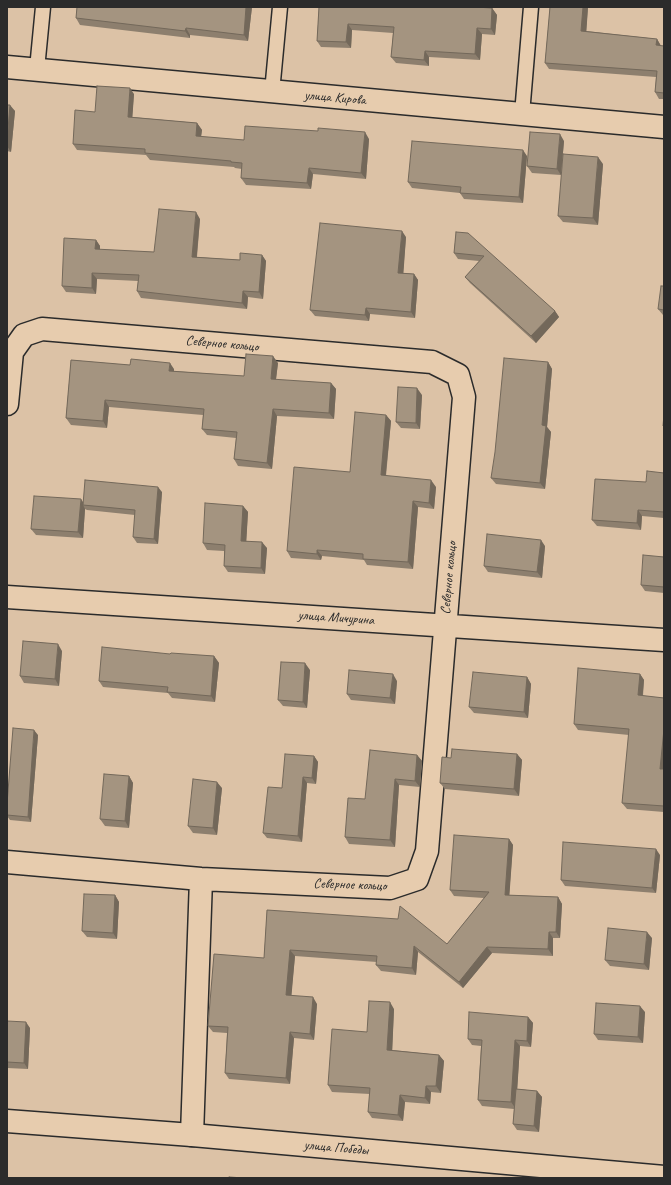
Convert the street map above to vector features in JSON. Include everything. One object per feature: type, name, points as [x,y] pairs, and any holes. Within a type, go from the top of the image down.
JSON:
[{"type":"street","name":"улица Кирова","points":[[7,67],[664,127]]},
{"type":"street","name":"Северное кольцо","points":[[7,404],[12,352],[24,335],[42,329],[432,362],[458,375],[464,397],[427,851],[417,879],[390,888],[201,879],[7,862]]},
{"type":"street","name":"улица Мичурина","points":[[7,597],[664,640]]},
{"type":"street","points":[[192,1135],[201,879]]},
{"type":"street","name":"улица Победы","points":[[7,1121],[192,1135],[664,1177]]},
{"type":"lane","points":[[37,69],[43,7]]},
{"type":"lane","points":[[272,92],[280,7]]},
{"type":"lane","points":[[522,114],[531,7]]},
{"type":"building","points":[[77,7],[246,7],[244,35],[186,28],[185,31],[76,18]]},
{"type":"building","points":[[319,7],[492,8],[491,29],[477,28],[475,54],[425,51],[424,60],[391,57],[394,27],[348,24],[346,42],[317,41]]},
{"type":"building","points":[[550,7],[583,7],[581,31],[657,39],[656,45],[664,46],[664,93],[655,92],[657,71],[545,63]]},
{"type":"building","points":[[97,86],[130,88],[128,117],[197,123],[196,136],[244,140],[245,126],[318,131],[318,128],[365,132],[361,173],[309,168],[307,183],[241,178],[242,163],[145,153],[145,149],[73,144],[75,110],[95,112]]},
{"type":"building","points":[[7,105],[10,105],[7,141]]},
{"type":"building","points":[[530,132],[560,134],[557,169],[527,166]]},
{"type":"building","points":[[412,141],[523,150],[519,197],[460,193],[461,187],[408,182]]},
{"type":"building","points":[[563,154],[598,157],[593,218],[558,216]]},
{"type":"building","points":[[159,209],[196,212],[192,257],[240,260],[240,253],[262,255],[259,292],[243,291],[242,303],[137,291],[139,275],[92,273],[92,288],[62,286],[64,238],[96,240],[95,249],[154,252]]},
{"type":"building","points":[[320,223],[402,231],[398,273],[414,274],[411,312],[366,308],[365,315],[310,310]]},
{"type":"building","points":[[456,232],[468,233],[555,311],[531,336],[465,277],[484,256],[454,253]]},
{"type":"building","points":[[661,286],[664,286],[664,310],[658,309]]},
{"type":"building","points":[[246,354],[273,356],[271,379],[331,383],[329,413],[273,409],[267,463],[234,459],[237,432],[202,429],[204,409],[105,400],[103,421],[66,418],[71,360],[130,365],[131,359],[170,363],[169,371],[244,376]]},
{"type":"building","points":[[504,358],[548,362],[542,425],[546,426],[540,483],[491,478]]},
{"type":"building","points":[[398,387],[417,388],[416,423],[396,422]]},
{"type":"building","points":[[355,412],[386,415],[381,475],[431,480],[429,503],[413,501],[408,562],[363,559],[363,554],[317,550],[317,554],[287,551],[294,467],[350,472]]},
{"type":"building","points":[[647,471],[664,473],[664,512],[638,510],[637,523],[592,520],[595,479],[646,482]]},
{"type":"building","points":[[85,480],[158,487],[154,539],[133,537],[135,510],[83,505]]},
{"type":"building","points":[[34,496],[81,499],[78,532],[31,529]]},
{"type":"building","points":[[205,503],[243,506],[241,541],[262,542],[261,568],[224,566],[225,545],[203,543]]},
{"type":"building","points":[[487,534],[541,540],[537,572],[484,566]]},
{"type":"building","points":[[643,555],[664,557],[664,587],[641,585]]},
{"type":"building","points":[[23,641],[58,644],[55,679],[20,676]]},
{"type":"building","points":[[102,647],[170,654],[214,656],[211,696],[167,692],[168,687],[99,681]]},
{"type":"building","points":[[281,662],[305,663],[303,702],[278,700]]},
{"type":"building","points":[[578,668],[640,674],[638,695],[664,698],[664,729],[660,769],[664,769],[664,806],[622,803],[629,729],[574,724]]},
{"type":"building","points":[[349,670],[393,674],[390,698],[347,694]]},
{"type":"building","points":[[473,672],[527,677],[524,712],[469,707]]},
{"type":"building","points":[[13,728],[34,730],[28,817],[7,815]]},
{"type":"building","points":[[452,749],[517,754],[514,789],[440,783],[442,757],[451,758]]},
{"type":"building","points":[[370,750],[417,755],[415,781],[395,779],[390,840],[345,837],[348,798],[365,799]]},
{"type":"building","points":[[285,754],[314,756],[312,778],[303,777],[298,836],[263,833],[268,787],[282,788]]},
{"type":"building","points":[[104,774],[129,776],[125,821],[100,819]]},
{"type":"building","points":[[193,779],[217,782],[213,828],[188,826]]},
{"type":"building","points":[[454,835],[509,839],[505,895],[558,897],[556,932],[549,932],[548,949],[487,947],[459,982],[414,946],[412,968],[376,965],[377,956],[290,950],[286,995],[313,997],[310,1034],[290,1032],[286,1078],[225,1073],[228,1027],[208,1026],[214,954],[264,958],[267,910],[398,919],[400,906],[447,944],[489,892],[450,890]]},
{"type":"building","points":[[563,842],[656,849],[652,888],[561,880]]},
{"type":"building","points":[[84,894],[115,895],[113,933],[82,931]]},
{"type":"building","points":[[608,928],[647,932],[644,964],[605,960]]},
{"type":"building","points":[[369,1001],[390,1002],[387,1050],[439,1055],[436,1086],[426,1086],[425,1098],[400,1095],[398,1115],[368,1112],[370,1088],[328,1085],[332,1029],[367,1032]]},
{"type":"building","points":[[596,1003],[640,1006],[638,1037],[594,1034]]},
{"type":"building","points":[[469,1012],[528,1017],[527,1041],[515,1040],[511,1102],[478,1100],[482,1040],[468,1039]]},
{"type":"building","points":[[7,1021],[26,1022],[24,1063],[7,1062]]},
{"type":"building","points":[[516,1089],[537,1091],[534,1126],[513,1124]]}]
